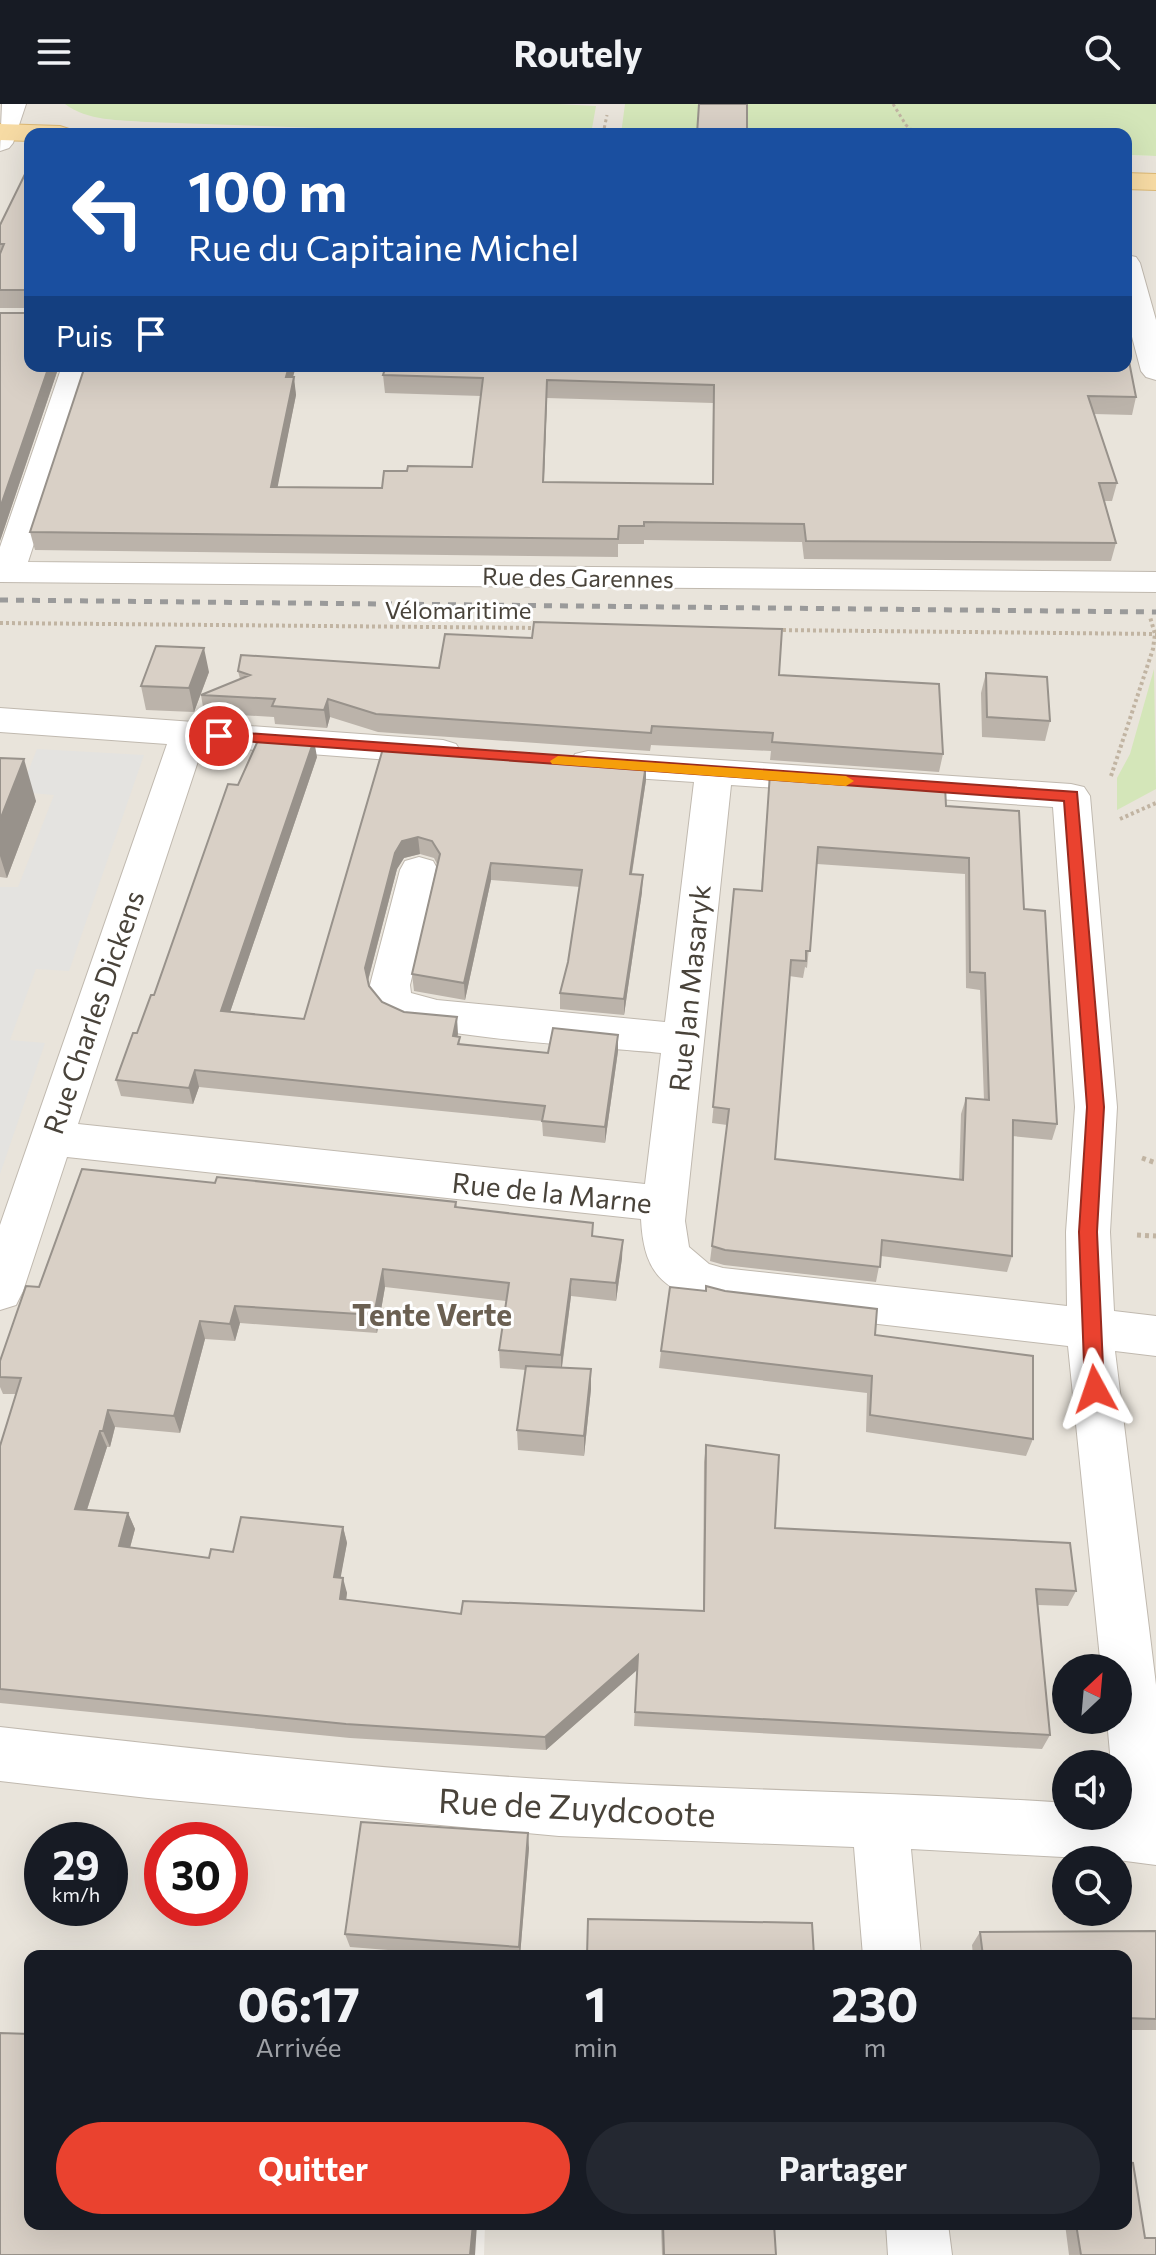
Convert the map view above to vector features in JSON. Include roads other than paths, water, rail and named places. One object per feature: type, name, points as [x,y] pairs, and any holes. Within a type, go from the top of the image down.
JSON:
[{"type":"main road","points":[[1,137],[24,136]]},
{"type":"main road","points":[[1,137],[24,143]]},
{"type":"main road","points":[[1132,170],[1156,171]]},
{"type":"main road","points":[[1132,181],[1156,182]]},
{"type":"street","points":[[1,137],[14,104]]},
{"type":"street","points":[[1132,289],[1148,359]]},
{"type":"street","points":[[4,572],[75,372]]},
{"type":"street","name":"Rue des Garennes","points":[[4,572],[1147,582]]},
{"type":"street","points":[[0,720],[475,755]]},
{"type":"street","name":"Rue Charles Dickens","points":[[0,1291],[189,733]]},
{"type":"street","points":[[555,761],[714,773],[1091,791],[1096,1107],[1088,1232],[1090,1328],[1151,1837]]},
{"type":"street","name":"Rue Jan Masaryk","points":[[665,1204],[714,773]]},
{"type":"street","points":[[419,870],[390,985],[392,1001],[407,1010],[437,1015],[684,1040]]},
{"type":"street","name":"Rue de la Marne","points":[[50,1138],[665,1204],[662,1234],[667,1255],[684,1272],[706,1283],[1090,1328]]},
{"type":"street","points":[[1090,1328],[1156,1336]]},
{"type":"street","name":"Rue de Zuydcoote","points":[[0,1754],[148,1771],[547,1807],[880,1820],[1151,1837]]},
{"type":"street","points":[[880,1820],[891,1950]]},
{"type":"street","points":[[918,2230],[920,2255]]},
{"type":"railway","points":[[0,600],[1156,612]]},
{"type":"district","name":"Tente Verte","points":[[432,1313]]}]
